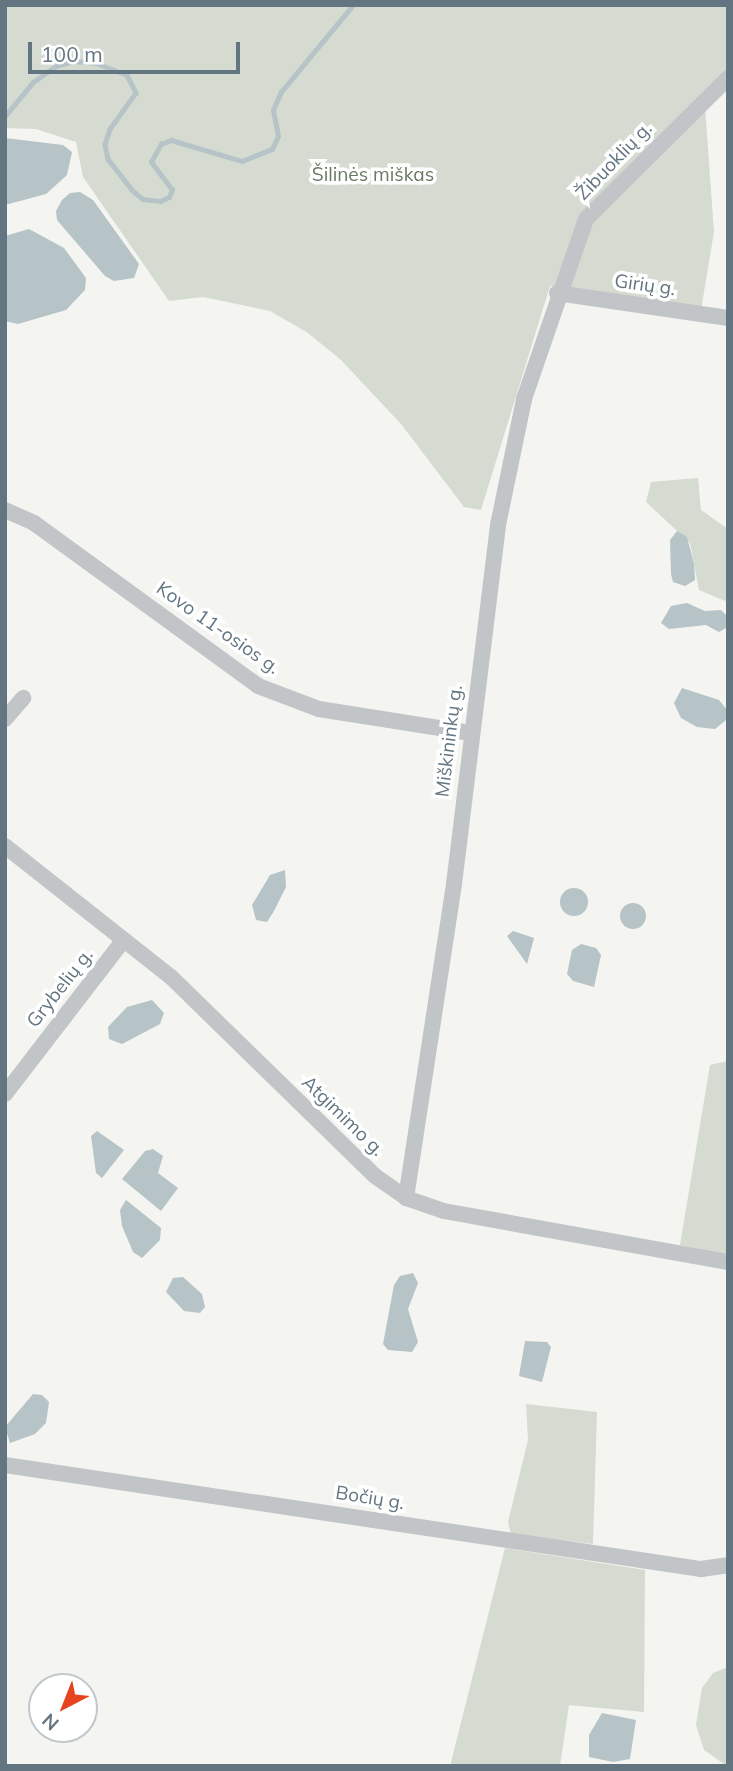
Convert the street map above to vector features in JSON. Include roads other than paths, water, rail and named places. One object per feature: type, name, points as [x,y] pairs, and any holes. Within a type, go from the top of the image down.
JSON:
[{"type":"street","name":"Žibuoklių g.","points":[[557,293],[586,219],[728,78]]},
{"type":"street","name":"Girių g.","points":[[557,293],[728,318]]},
{"type":"street","name":"Miškininkų g.","points":[[406,1198],[454,884],[471,733],[511,453],[557,293]]},
{"type":"street","name":"Kovo 11-osios g.","points":[[5,510],[34,523],[258,685],[319,709],[471,733]]},
{"type":"street","points":[[5,719],[23,698]]},
{"type":"street","name":"Atgimimo g.","points":[[5,846],[171,977],[375,1176],[406,1198],[444,1211],[728,1262]]},
{"type":"street","name":"Grybelių g.","points":[[5,1094],[123,941]]},
{"type":"street","name":"Bočių g.","points":[[5,1465],[701,1569],[728,1565]]},
{"type":"waterway","points":[[5,116],[33,82],[56,66],[74,61],[96,63],[127,75],[136,93],[110,129],[105,144],[108,159],[132,190],[143,199],[160,201],[169,197],[172,190],[151,162],[161,144],[171,140],[242,161],[272,149],[278,136],[273,110],[281,92],[353,5]]},
{"type":"park label","name":"Šilinės miškas","points":[[373,175]]}]
